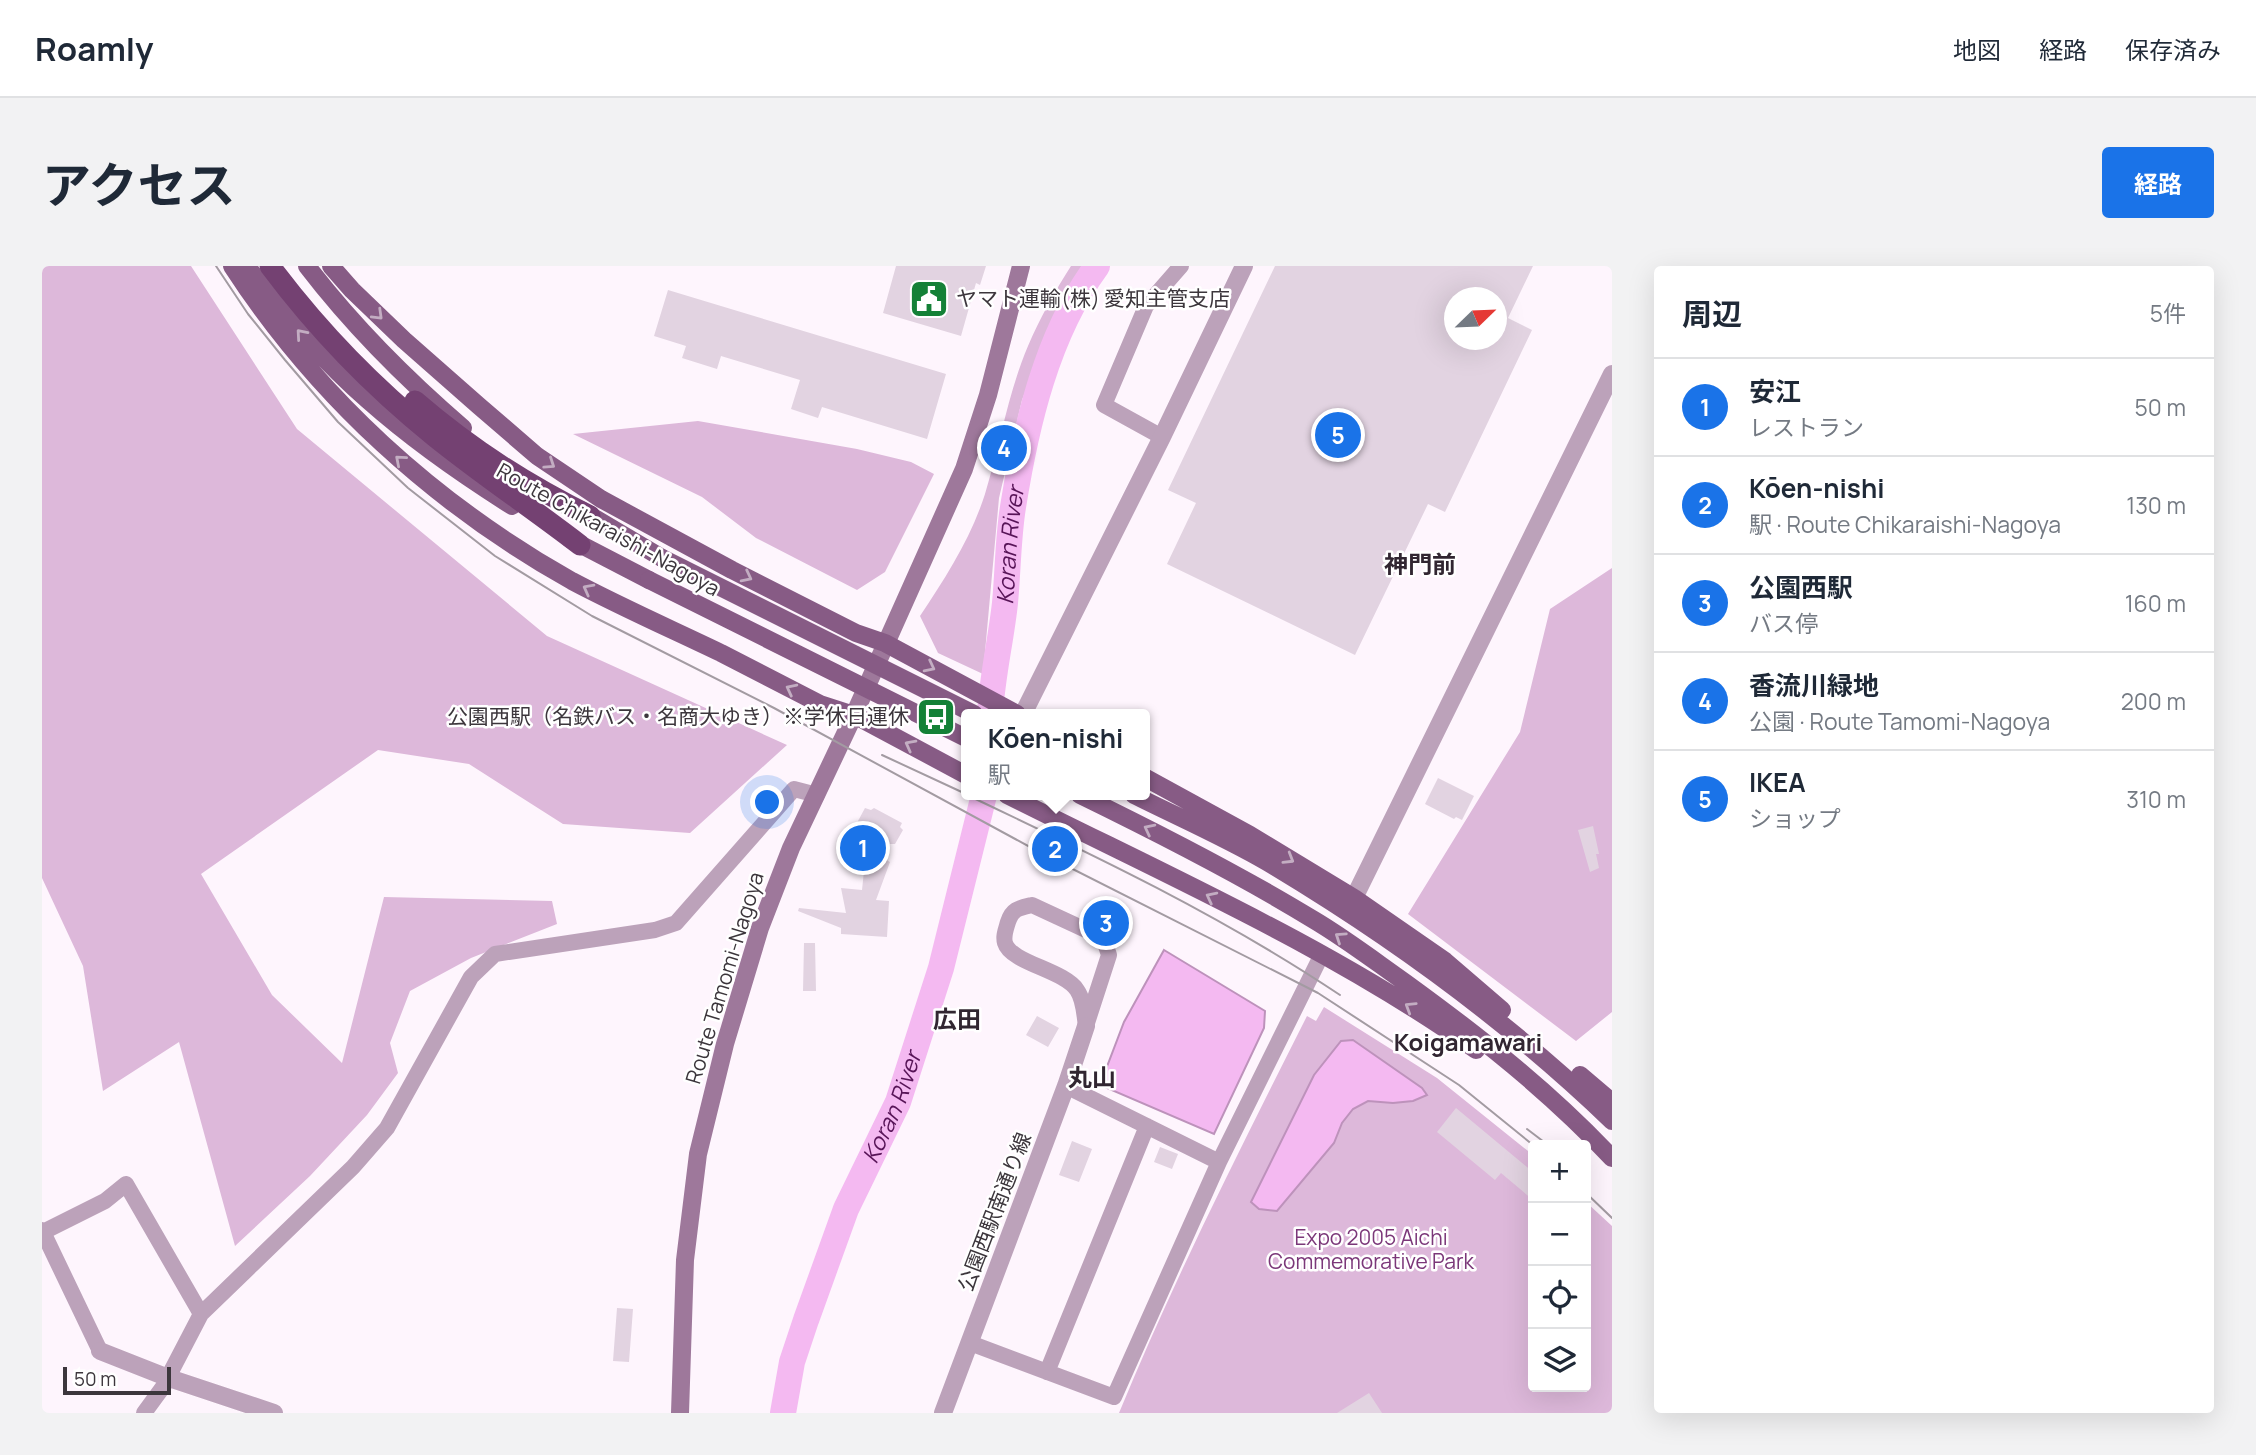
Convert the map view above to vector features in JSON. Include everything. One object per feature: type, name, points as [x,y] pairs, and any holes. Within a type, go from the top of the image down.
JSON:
[{"type":"highway","points":[[270,266],[329,338],[402,409],[465,460],[580,545]]},
{"type":"highway","points":[[285,266],[344,335],[425,410],[513,474],[590,516]]},
{"type":"main road","points":[[232,266],[285,339],[331,394],[399,459],[477,521],[539,561],[605,598],[820,704],[854,715],[961,772]]},
{"type":"main road","name":"Route Chikaraishi-Nagoya","points":[[247,266],[299,332],[373,407],[434,455],[473,481],[580,545],[961,736]]},
{"type":"main road","name":"Route Chikaraishi-Nagoya","points":[[307,266],[359,330],[444,411],[502,458],[590,516],[662,558],[964,709]]},
{"type":"main road","points":[[331,266],[404,340],[537,456],[601,499],[856,634],[885,643],[1009,709]]},
{"type":"main road","name":"Route Tamomi-Nagoya","points":[[680,1413],[685,1261],[698,1154],[725,1044],[760,928],[791,848],[964,469],[988,395],[1021,266]]},
{"type":"main road","points":[[1150,780],[1250,835],[1354,898],[1445,961],[1612,1102]]},
{"type":"main road","points":[[1017,800],[1280,930],[1462,1040],[1568,1114]]},
{"type":"main road","points":[[1090,800],[1234,873],[1316,921],[1441,1008],[1516,1067],[1612,1158]]},
{"type":"main road","points":[[1144,800],[1265,861],[1387,939],[1519,1037],[1612,1121]]},
{"type":"street","points":[[1162,437],[1104,405],[1146,306],[1181,266]]},
{"type":"street","points":[[1018,709],[1162,437],[1244,266]]},
{"type":"street","points":[[1354,898],[1612,374]]},
{"type":"street","points":[[144,1413],[163,1387],[201,1314],[353,1167],[387,1128],[471,977],[495,954],[655,930],[676,923],[794,789],[817,795]]},
{"type":"street","points":[[1032,905],[1101,937],[1107,946],[1109,955],[1086,1026],[1083,1004],[1077,989],[1067,980],[1010,952],[1004,943],[1004,933],[1011,913],[1019,908],[1032,905]]},
{"type":"street","points":[[970,1343],[1114,1397],[1219,1162],[1322,954]]},
{"type":"street","points":[[1067,980],[1080,982],[1091,979],[1103,970]]},
{"type":"street","name":"公園西駅南通り線","points":[[943,1413],[1086,1026]]},
{"type":"street","points":[[1066,1086],[1219,1162]]},
{"type":"street","points":[[1047,1371],[1147,1126]]},
{"type":"street","points":[[201,1314],[126,1184],[105,1201],[42,1231],[100,1351],[166,1377],[274,1413]]},
{"type":"green space","points":[[42,266],[191,266],[297,429],[547,636],[787,745],[690,833],[563,824],[469,764],[378,750],[201,874],[272,995],[342,1063],[384,897],[552,901],[557,924],[471,958],[410,991],[390,1043],[398,1073],[367,1115],[310,1176],[235,1246],[179,1042],[103,1091],[83,966],[42,878]]},
{"type":"green space","points":[[1071,266],[1087,266],[1068,293],[1022,400],[999,498],[983,674],[938,653],[920,616],[973,526],[985,494],[1021,364],[1043,315]]},
{"type":"green space","points":[[698,421],[857,449],[911,462],[934,474],[885,572],[857,590],[756,538],[702,497],[573,434]]},
{"type":"green space","points":[[1612,568],[1612,1012],[1576,1041],[1408,914],[1520,732],[1550,609]]},
{"type":"green space","name":"Expo 2005 Aichi Commemorative Park","points":[[1324,1007],[1437,1078],[1528,1151],[1528,1392],[1591,1392],[1591,1207],[1612,1226],[1612,1413],[1119,1413],[1233,1163],[1307,1016],[1316,1021]]},
{"type":"shaded area","points":[[1164,950],[1265,1011],[1264,1028],[1214,1134],[1100,1085],[1124,1022]]},
{"type":"shaded area","points":[[1353,1040],[1422,1088],[1427,1095],[1413,1101],[1368,1101],[1353,1109],[1342,1123],[1334,1143],[1277,1211],[1259,1209],[1251,1202],[1314,1075],[1341,1041]]},
{"type":"building","name":"ヤマト運輸(株) 愛知主管支店","points":[[896,266],[986,266],[980,285],[976,283],[961,336],[883,313]]},
{"type":"building","points":[[1275,266],[1533,266],[1508,318],[1532,330],[1445,512],[1428,504],[1355,655],[1167,564],[1196,503],[1168,490]]},
{"type":"building","points":[[668,290],[946,374],[927,439],[822,407],[818,418],[791,409],[800,380],[721,356],[717,369],[682,358],[686,346],[654,336]]},
{"type":"building","points":[[1438,778],[1474,796],[1462,820],[1456,817],[1454,819],[1425,804]]},
{"type":"building","points":[[865,808],[874,808],[902,823],[900,827],[903,830],[895,844],[857,844],[890,862],[876,900],[889,901],[887,937],[841,934],[841,928],[798,911],[799,908],[846,913],[841,888],[862,890],[864,871],[855,867],[856,863],[847,858],[852,845],[845,845]]},
{"type":"building","points":[[1593,826],[1599,868],[1590,872],[1578,830]]},
{"type":"building","points":[[804,943],[815,943],[816,991],[803,991]]},
{"type":"building","points":[[1037,1016],[1059,1028],[1048,1047],[1026,1035]]},
{"type":"building","points":[[1456,1108],[1528,1168],[1528,1196],[1501,1173],[1495,1180],[1437,1132]]},
{"type":"building","points":[[1072,1141],[1092,1149],[1079,1182],[1059,1175]]},
{"type":"building","points":[[1160,1147],[1178,1154],[1172,1169],[1154,1162]]},
{"type":"building","points":[[617,1308],[633,1309],[629,1362],[613,1361]]},
{"type":"building","points":[[1369,1393],[1382,1413],[1337,1413]]},
{"type":"waterway","name":"Koran River","points":[[991,709],[1005,603],[1011,519],[1032,413],[1041,381],[1065,321],[1097,266]]},
{"type":"waterway","name":"Koran River","points":[[783,1413],[792,1362],[846,1209],[898,1102],[941,968],[983,800]]},
{"type":"tram line","points":[[216,266],[248,314],[338,422],[408,488],[495,556],[592,616],[774,708],[1041,853],[1318,993],[1459,1085],[1528,1141]]},
{"type":"tram line","points":[[882,755],[961,792]]},
{"type":"tram line","points":[[977,800],[1204,913],[1340,995]]},
{"type":"tram line","points":[[1527,1129],[1541,1140]]},
{"type":"tram line","points":[[1591,1198],[1612,1218]]},
{"type":"place","name":"ヤマト運輸(株) 愛知主管支店","points":[[929,299]]},
{"type":"place","name":"IKEA","points":[[1338,435]]},
{"type":"place","name":"香流川緑地","points":[[1004,448]]},
{"type":"place","name":"公園西駅（名鉄バス・名商大ゆき）※学休日運休","points":[[936,717]]},
{"type":"place","name":"安江","points":[[863,848]]},
{"type":"place","name":"Kōen-nishi","points":[[1055,849]]},
{"type":"place","name":"公園西駅","points":[[1106,923]]},
{"type":"district","name":"神門前","points":[[1420,565]]},
{"type":"district","name":"広田","points":[[957,1020]]},
{"type":"district","name":"Koigamawari","points":[[1468,1043]]},
{"type":"district","name":"丸山","points":[[1092,1078]]}]
